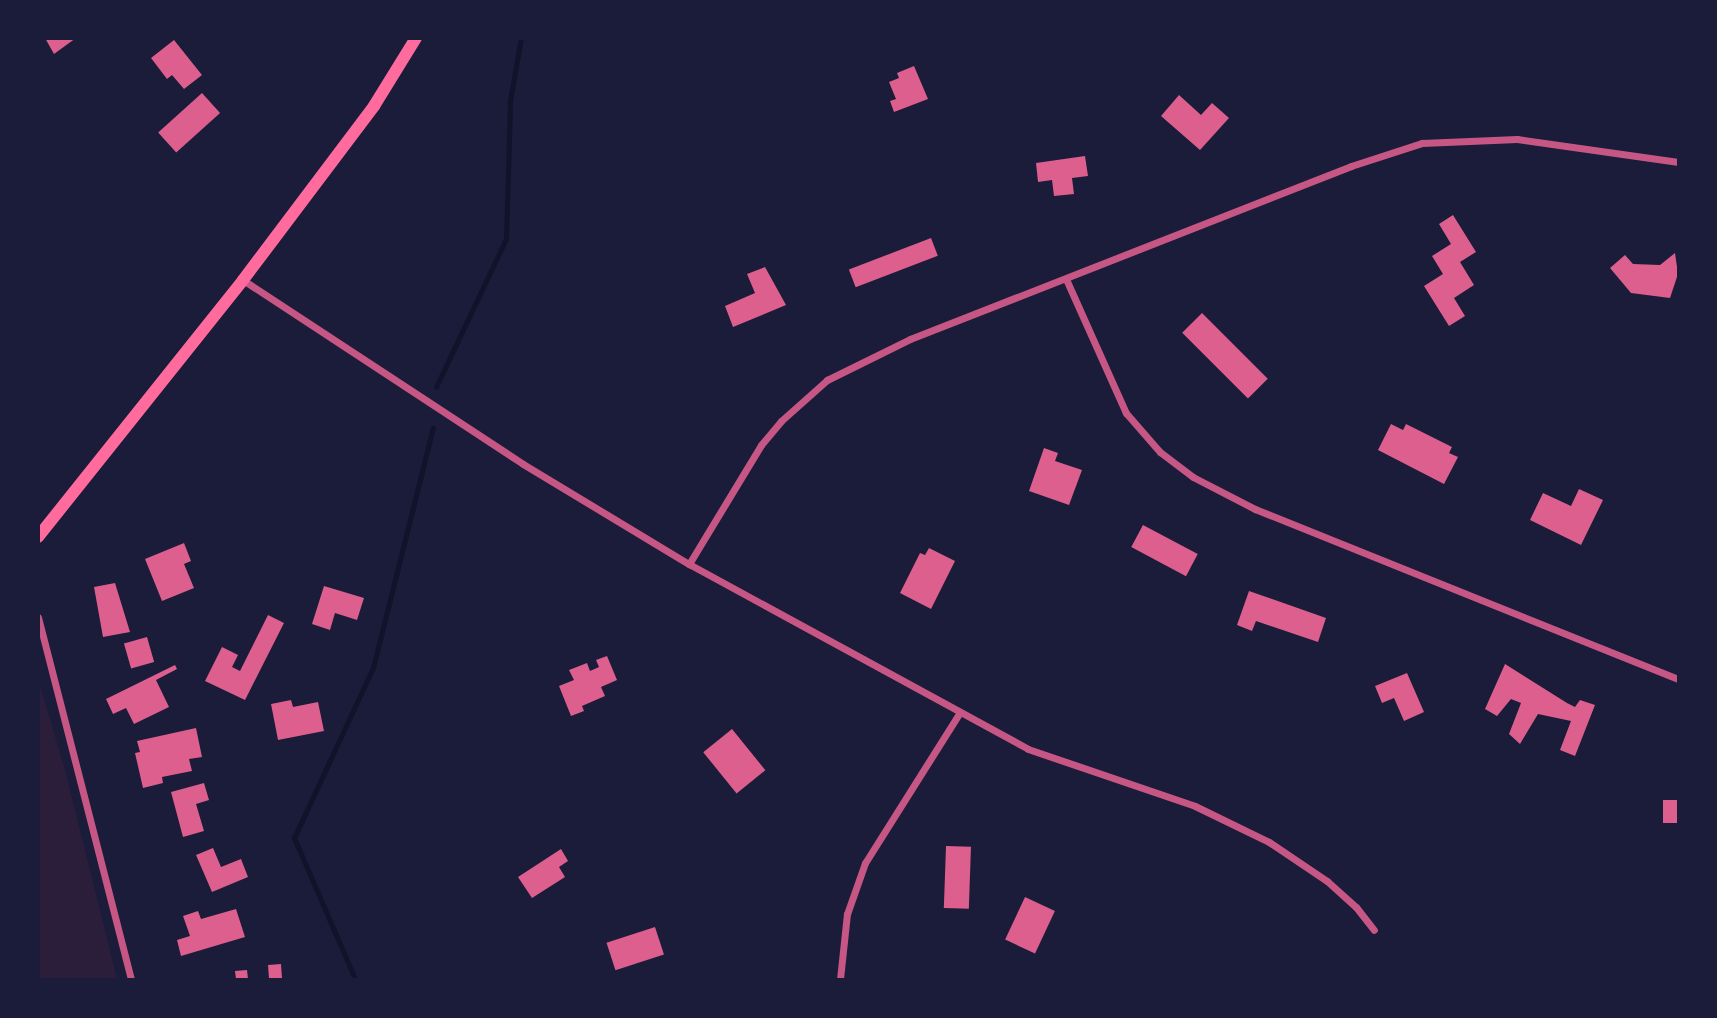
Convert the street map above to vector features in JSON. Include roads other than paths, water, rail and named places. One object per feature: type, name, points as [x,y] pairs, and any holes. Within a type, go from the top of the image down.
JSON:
[{"type":"highway","points":[[38,537],[243,280],[374,106],[416,38]]},
{"type":"street","points":[[689,564],[761,445],[827,380],[910,339],[1351,166],[1422,143],[1517,139],[1678,162]]},
{"type":"street","points":[[1066,279],[1126,413],[1160,452],[1193,477],[1255,509],[1678,679]]},
{"type":"street","points":[[243,280],[523,464],[689,564],[1028,749],[1195,806],[1269,842],[1335,887],[1374,930]]},
{"type":"street","points":[[38,617],[131,979]]},
{"type":"street","points":[[840,979],[847,914],[865,863],[960,712]]},
{"type":"waterway","points":[[436,387],[506,239],[510,101],[521,38]]},
{"type":"waterway","points":[[355,979],[294,838],[373,668],[433,428]]}]
